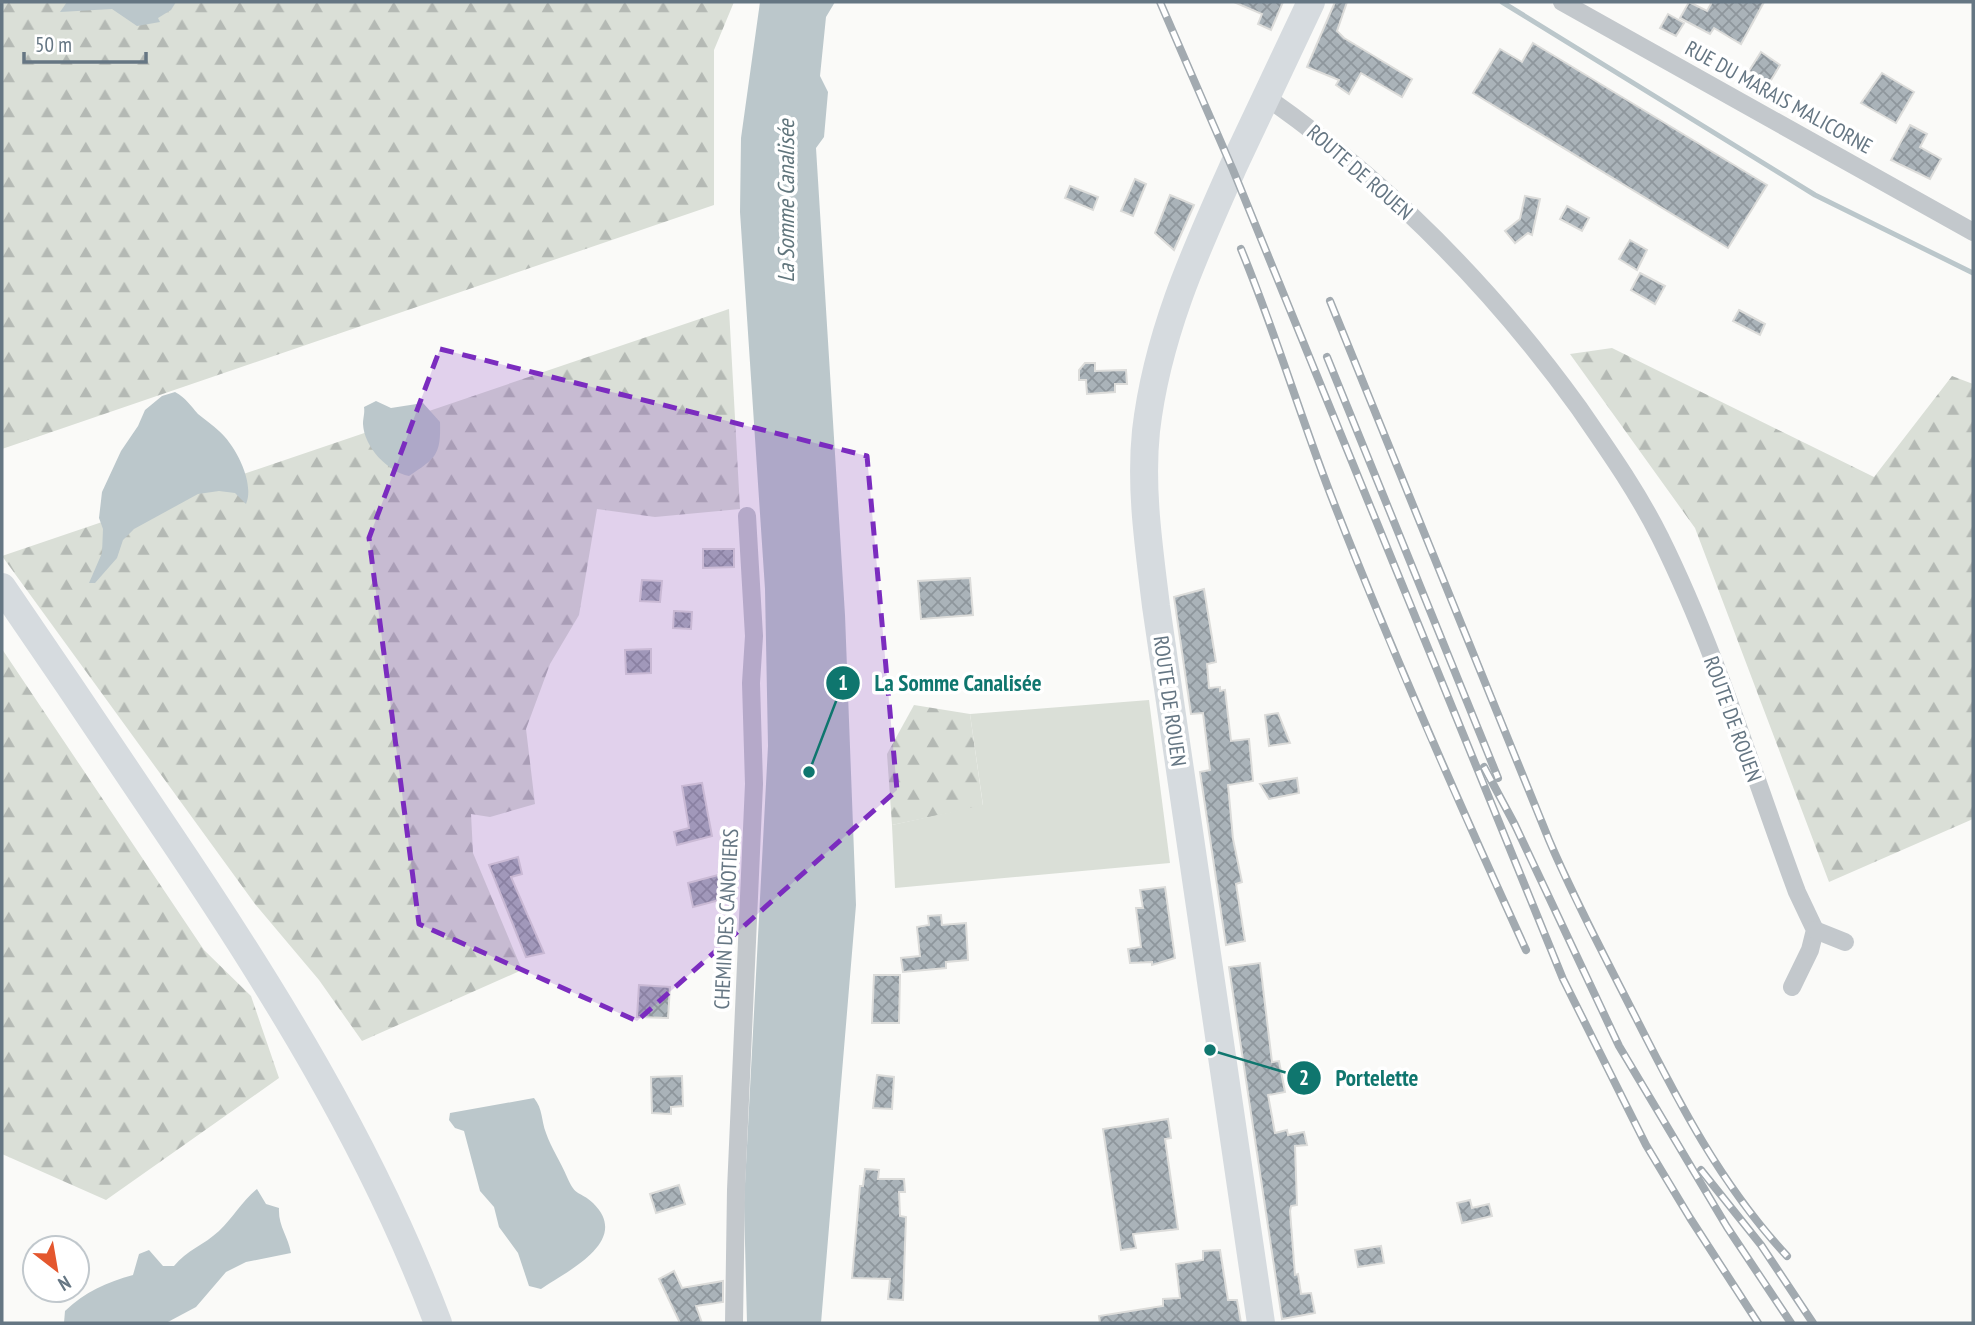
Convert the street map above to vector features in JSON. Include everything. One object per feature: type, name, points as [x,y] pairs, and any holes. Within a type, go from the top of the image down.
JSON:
[{"type":"main road","name":"ROUTE DE ROUEN","points":[[1261,1323],[1156,606],[1147,524],[1144,462],[1156,369],[1171,312],[1195,250],[1311,2]]},
{"type":"main road","points":[[2,587],[196,874],[316,1065],[386,1199],[438,1323]]},
{"type":"street","name":"RUE DU MARAIS MALICORNE","points":[[1562,2],[1973,232]]},
{"type":"street","name":"ROUTE DE ROUEN","points":[[1266,97],[1323,137],[1462,262],[1541,355],[1620,466],[1649,516],[1682,586],[1797,892],[1815,930]]},
{"type":"street","name":"CHEMIN DES CANOTIERS","points":[[734,1323],[737,1180],[754,784],[751,683],[754,636],[747,516]]},
{"type":"street","points":[[1792,987],[1811,950],[1815,930],[1845,942]]},
{"type":"highlighted area","points":[[440,349],[867,456],[897,790],[637,1021],[419,924],[369,538]]},
{"type":"green space","points":[[2,2],[734,2],[714,50],[714,205],[2,449]]},
{"type":"green space","points":[[729,309],[740,509],[655,517],[597,509],[579,615],[550,664],[526,729],[535,804],[490,817],[471,814],[473,853],[522,970],[362,1041],[319,980],[255,904],[2,556]]},
{"type":"green space","points":[[1612,348],[1874,477],[1952,376],[1973,384],[1973,819],[1829,882],[1695,528],[1570,354]]},
{"type":"green space","points":[[2,649],[204,950],[251,996],[279,1078],[106,1200],[2,1154]]},
{"type":"green space","points":[[1149,700],[1170,863],[895,888],[892,825],[983,805],[970,714]]},
{"type":"green space","points":[[914,705],[970,714],[983,806],[892,825],[887,754]]},
{"type":"water","points":[[67,2],[176,2],[171,10],[158,18],[160,22],[137,26],[112,9],[60,12]]},
{"type":"water","points":[[760,2],[835,2],[826,17],[820,76],[828,92],[824,137],[816,148],[845,615],[856,905],[821,1323],[747,1323],[744,1203],[768,746],[765,589],[740,212],[741,138]]},
{"type":"water","points":[[175,392],[232,446],[246,476],[246,504],[235,493],[219,491],[198,494],[134,529],[123,540],[117,558],[95,583],[89,583],[102,553],[103,529],[99,518],[102,492],[121,451],[145,410],[162,396]]},
{"type":"water","points":[[376,401],[391,408],[423,403],[440,422],[435,455],[409,476],[385,464],[372,450],[364,433],[364,407]]},
{"type":"water","points":[[534,1098],[548,1139],[570,1184],[575,1191],[593,1203],[603,1217],[605,1230],[601,1242],[591,1254],[541,1289],[529,1286],[518,1253],[499,1227],[494,1207],[480,1191],[464,1131],[455,1128],[449,1120],[450,1113]]},
{"type":"water","points":[[257,1189],[266,1204],[279,1208],[280,1220],[291,1253],[246,1262],[226,1272],[196,1307],[166,1323],[64,1323],[65,1311],[73,1304],[91,1304],[91,1291],[133,1275],[139,1254],[149,1250],[163,1266],[174,1266],[219,1231]]},
{"type":"building","points":[[1234,2],[1283,2],[1271,30],[1258,24],[1262,14]]},
{"type":"building","points":[[1335,2],[1347,2],[1337,31],[1344,38],[1412,79],[1402,97],[1361,73],[1349,94],[1336,85],[1339,80],[1307,67]]},
{"type":"building","points":[[1689,2],[1707,11],[1712,2],[1764,2],[1741,44],[1714,28],[1710,34],[1680,18]]},
{"type":"building","points":[[1668,14],[1684,23],[1676,36],[1660,28]]},
{"type":"building","points":[[1533,43],[1767,185],[1728,248],[1473,93],[1500,49],[1522,62]]},
{"type":"building","points":[[1761,52],[1780,65],[1768,85],[1749,71]]},
{"type":"building","points":[[1882,73],[1914,92],[1896,123],[1861,103]]},
{"type":"building","points":[[1910,125],[1927,134],[1920,147],[1941,159],[1930,179],[1891,160]]},
{"type":"building","points":[[1135,179],[1146,184],[1133,216],[1121,211]]},
{"type":"building","points":[[1070,186],[1098,197],[1093,210],[1065,198]]},
{"type":"building","points":[[1170,195],[1194,205],[1174,250],[1155,233]]},
{"type":"building","points":[[1525,196],[1540,199],[1532,235],[1528,233],[1515,243],[1505,231],[1520,219]]},
{"type":"building","points":[[1567,206],[1589,218],[1582,231],[1560,219]]},
{"type":"building","points":[[1630,240],[1647,250],[1637,270],[1619,259]]},
{"type":"building","points":[[1640,273],[1665,286],[1655,304],[1631,290]]},
{"type":"building","points":[[1739,310],[1765,324],[1760,335],[1733,321]]},
{"type":"building","points":[[1085,363],[1095,363],[1095,371],[1126,370],[1127,384],[1115,384],[1115,392],[1087,394],[1086,380],[1079,380],[1079,370]]},
{"type":"building","points":[[703,549],[734,549],[734,567],[703,568]]},
{"type":"building","points":[[970,578],[973,615],[921,619],[918,581]]},
{"type":"building","points":[[642,580],[662,581],[660,602],[640,601]]},
{"type":"building","points":[[1204,589],[1216,662],[1207,664],[1209,688],[1220,687],[1220,691],[1225,690],[1231,741],[1249,739],[1253,781],[1228,785],[1233,839],[1242,882],[1236,884],[1245,941],[1226,945],[1200,772],[1210,770],[1203,713],[1191,714],[1174,597]]},
{"type":"building","points":[[674,611],[692,612],[691,629],[673,628]]},
{"type":"building","points":[[651,649],[651,673],[626,674],[625,650]]},
{"type":"building","points":[[1278,713],[1290,743],[1269,746],[1265,715]]},
{"type":"building","points":[[1297,778],[1299,793],[1269,799],[1260,784]]},
{"type":"building","points":[[702,783],[712,836],[677,845],[674,832],[689,828],[682,786]]},
{"type":"building","points":[[518,857],[522,874],[511,877],[544,953],[526,957],[489,865]]},
{"type":"building","points":[[722,874],[727,898],[693,907],[688,883]]},
{"type":"building","points":[[1165,887],[1175,958],[1152,965],[1152,962],[1130,963],[1128,949],[1141,947],[1136,908],[1143,908],[1140,890]]},
{"type":"building","points":[[941,915],[942,925],[966,923],[968,960],[946,962],[946,968],[903,972],[901,958],[920,956],[917,927],[929,925],[928,916]]},
{"type":"building","points":[[1260,963],[1272,1062],[1279,1061],[1285,1092],[1268,1095],[1275,1133],[1287,1130],[1288,1135],[1304,1132],[1307,1145],[1295,1146],[1297,1205],[1291,1206],[1290,1211],[1295,1275],[1298,1274],[1301,1294],[1311,1293],[1315,1313],[1282,1319],[1229,967]]},
{"type":"building","points":[[874,975],[900,975],[899,1023],[872,1023]]},
{"type":"building","points":[[639,985],[670,987],[668,1018],[637,1017]]},
{"type":"building","points":[[877,1075],[894,1077],[892,1109],[873,1108]]},
{"type":"building","points":[[682,1076],[683,1106],[671,1107],[671,1114],[652,1113],[651,1077]]},
{"type":"building","points":[[1168,1119],[1171,1138],[1165,1139],[1178,1229],[1133,1234],[1136,1248],[1121,1250],[1103,1129]]},
{"type":"building","points":[[865,1169],[879,1170],[878,1179],[904,1179],[905,1192],[899,1192],[900,1216],[906,1217],[903,1300],[888,1299],[890,1279],[852,1278],[860,1186],[863,1186]]},
{"type":"building","points":[[679,1185],[685,1204],[656,1213],[650,1194]]},
{"type":"building","points":[[1470,1200],[1472,1208],[1489,1204],[1492,1216],[1462,1223],[1457,1203]]},
{"type":"building","points":[[1381,1246],[1384,1263],[1358,1267],[1355,1250]]},
{"type":"building","points":[[1220,1250],[1228,1300],[1237,1300],[1241,1323],[1100,1323],[1099,1316],[1163,1306],[1163,1299],[1180,1298],[1176,1264],[1203,1260],[1203,1251]]},
{"type":"building","points":[[674,1271],[682,1288],[723,1281],[723,1302],[696,1306],[702,1323],[680,1323],[659,1279]]},
{"type":"waterway","points":[[1502,2],[1815,195],[1973,273]]},
{"type":"railway","points":[[1160,2],[1233,170],[1563,979],[1646,1145],[1758,1323]]},
{"type":"railway","points":[[1241,249],[1330,493],[1376,609],[1526,950]]},
{"type":"railway","points":[[1330,301],[1569,885],[1685,1112],[1742,1201],[1787,1256]]},
{"type":"railway","points":[[1327,357],[1498,778]]},
{"type":"railway","points":[[1484,767],[1515,825],[1619,1046],[1727,1227],[1791,1323]]},
{"type":"railway","points":[[1701,1170],[1761,1245],[1813,1323]]},
{"type":"place","name":"La Somme Canalisée","points":[[809,772]]},
{"type":"place","name":"Portelette","points":[[1210,1050]]}]
